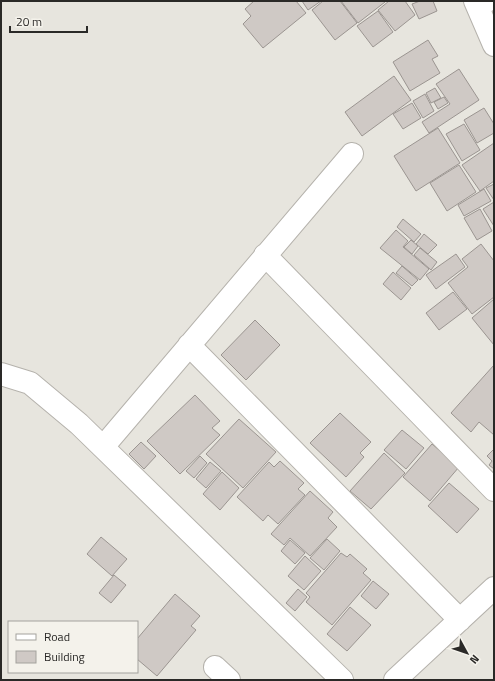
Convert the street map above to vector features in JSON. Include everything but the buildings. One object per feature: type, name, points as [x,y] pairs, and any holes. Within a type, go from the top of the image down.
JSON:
[{"type":"street","points":[[483,5],[494,45]]},
{"type":"street","points":[[103,446],[352,154]]},
{"type":"street","points":[[265,255],[494,490]]},
{"type":"street","points":[[188,345],[460,620]]},
{"type":"street","points":[[1,374],[30,383],[79,424],[342,680]]},
{"type":"street","points":[[395,680],[494,588]]}]
